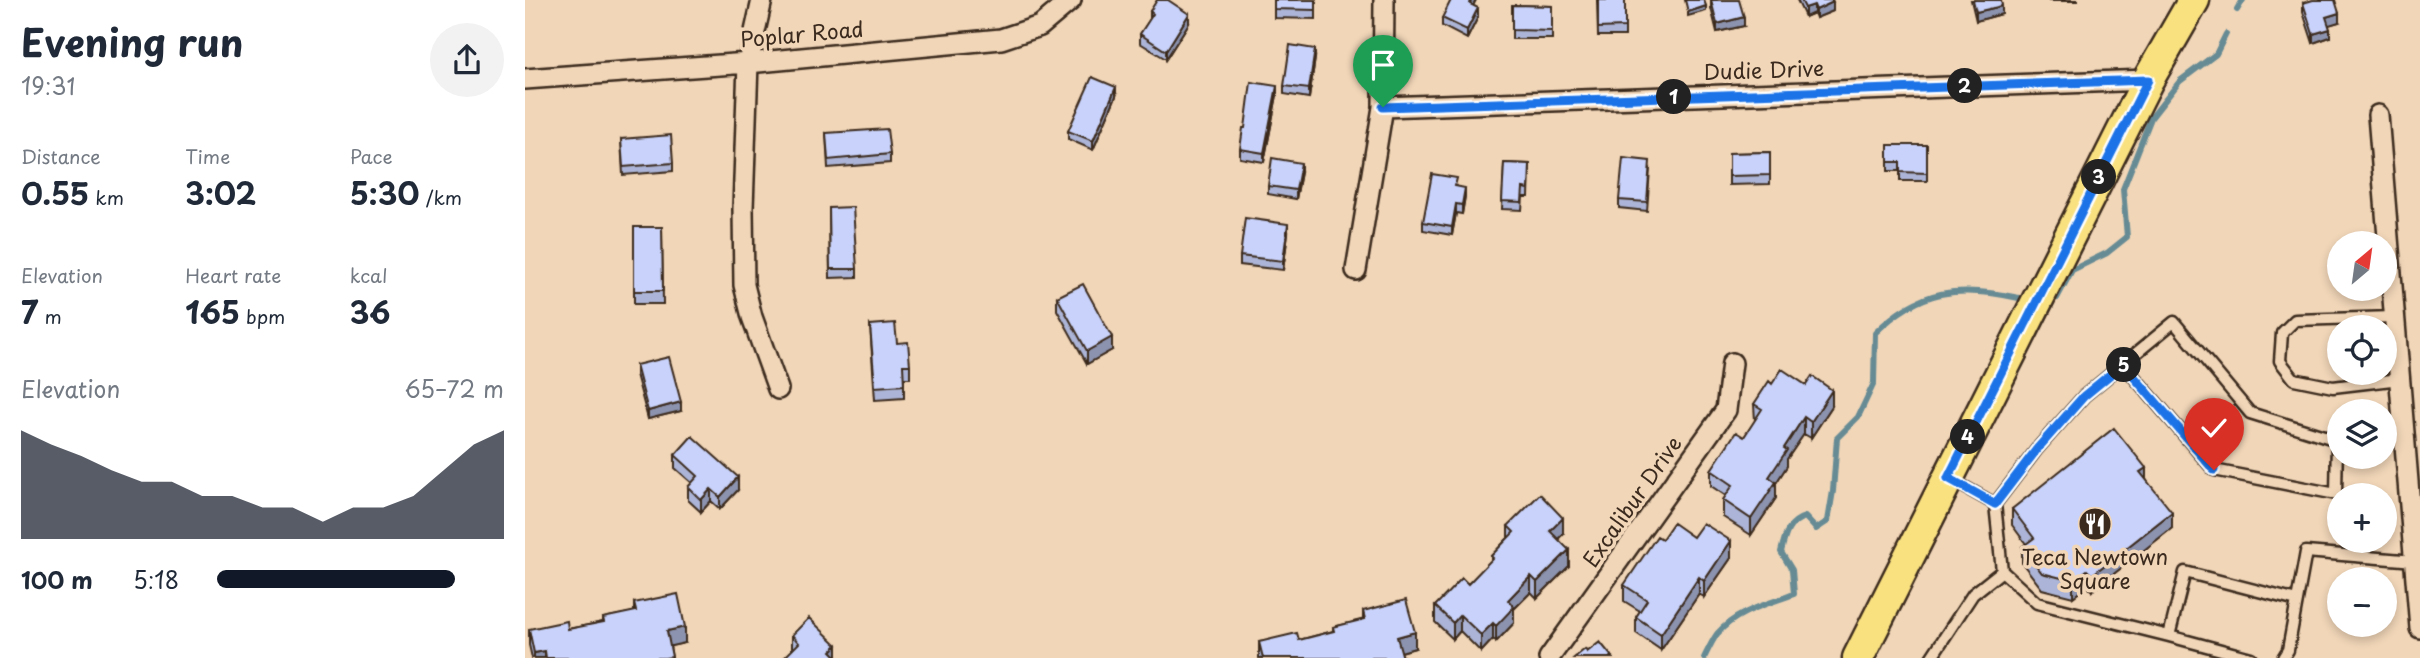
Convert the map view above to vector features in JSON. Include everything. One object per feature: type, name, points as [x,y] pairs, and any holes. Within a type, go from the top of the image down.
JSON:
[{"type":"main road","points":[[1858,658],[2148,80],[2194,0]]},
{"type":"street","points":[[762,0],[748,64],[743,208],[744,285],[752,317],[778,389]]},
{"type":"street","name":"Poplar Road","points":[[525,79],[748,64],[1001,39],[1040,26],[1072,0]]},
{"type":"street","points":[[1356,270],[1383,107],[1384,0]]},
{"type":"street","name":"Dudie Drive","points":[[1383,107],[2148,80]]},
{"type":"street","points":[[2378,115],[2394,315]]},
{"type":"street","points":[[2397,348],[2420,628]]},
{"type":"street","name":"Excalibur Drive","points":[[1549,658],[1726,410],[1732,363]]},
{"type":"lane","points":[[2327,319],[2295,320],[2282,333],[2280,361],[2294,379],[2333,387],[2350,385]]},
{"type":"lane","points":[[2123,364],[2214,470],[2336,494],[2337,440],[2250,413],[2174,322],[2084,396],[2037,449],[1995,504],[2002,571],[2037,603],[2251,658]]},
{"type":"lane","points":[[1948,478],[1995,504]]},
{"type":"lane","points":[[2283,658],[2288,650],[2306,552],[2414,561]]},
{"type":"lane","points":[[1931,658],[1973,594],[2002,571]]},
{"type":"lane","points":[[2169,636],[2185,572],[2297,601]]},
{"type":"building","points":[[1157,0],[1168,0],[1189,14],[1166,51],[1140,34],[1153,14],[1150,11]]},
{"type":"building","points":[[1274,0],[1316,0],[1316,10],[1274,9]]},
{"type":"building","points":[[1451,0],[1471,0],[1470,4],[1478,8],[1467,30],[1442,18]]},
{"type":"building","points":[[1598,0],[1625,0],[1625,27],[1598,28]]},
{"type":"building","points":[[1685,0],[1704,0],[1706,6],[1688,12]]},
{"type":"building","points":[[1711,0],[1739,0],[1744,17],[1717,24]]},
{"type":"building","points":[[1801,0],[1833,2],[1816,10],[1814,5],[1805,8]]},
{"type":"building","points":[[1973,0],[2001,0],[2002,6],[1976,12]]},
{"type":"building","points":[[2335,0],[2339,13],[2326,17],[2330,29],[2313,34],[2303,3]]},
{"type":"building","points":[[1512,5],[1552,6],[1552,31],[1512,30]]},
{"type":"building","points":[[1290,45],[1315,49],[1309,89],[1284,86]]},
{"type":"building","points":[[1092,77],[1116,87],[1093,141],[1068,131]]},
{"type":"building","points":[[1251,82],[1277,86],[1264,153],[1240,149]]},
{"type":"building","points":[[887,129],[890,154],[828,160],[826,133]]},
{"type":"building","points":[[671,135],[673,163],[623,167],[621,139]]},
{"type":"building","points":[[1888,145],[1927,145],[1927,173],[1900,172],[1900,162],[1888,162]]},
{"type":"building","points":[[1770,152],[1770,175],[1729,176],[1729,153]]},
{"type":"building","points":[[1272,158],[1301,163],[1296,190],[1268,186]]},
{"type":"building","points":[[1623,158],[1650,161],[1647,202],[1619,200]]},
{"type":"building","points":[[1504,163],[1530,164],[1529,189],[1523,188],[1522,202],[1502,201]]},
{"type":"building","points":[[1432,174],[1457,178],[1455,186],[1465,188],[1462,205],[1456,204],[1452,227],[1423,222]]},
{"type":"building","points":[[853,207],[857,269],[830,269],[829,208]]},
{"type":"building","points":[[1245,218],[1288,224],[1283,261],[1240,256]]},
{"type":"building","points":[[634,227],[662,227],[663,291],[634,291]]},
{"type":"building","points":[[1083,284],[1112,337],[1087,351],[1057,297]]},
{"type":"building","points":[[895,323],[897,343],[908,342],[910,365],[903,365],[904,385],[875,387],[870,325]]},
{"type":"building","points":[[669,357],[681,402],[648,411],[636,365]]},
{"type":"building","points":[[1782,369],[1806,385],[1812,376],[1832,390],[1811,422],[1804,417],[1784,448],[1787,450],[1769,477],[1776,482],[1751,519],[1723,500],[1733,485],[1711,470],[1736,432],[1744,437],[1762,409],[1754,404],[1769,381],[1772,384]]},
{"type":"building","points":[[2114,428],[2146,468],[2140,472],[2172,512],[2092,575],[2087,570],[2073,581],[2042,573],[2022,547],[2034,538],[2012,509]]},
{"type":"building","points":[[692,436],[738,477],[720,497],[711,489],[701,500],[688,487],[698,476],[675,455]]},
{"type":"building","points":[[1540,494],[1563,518],[1550,531],[1569,550],[1537,582],[1531,576],[1508,600],[1514,607],[1496,626],[1493,623],[1481,635],[1460,615],[1453,623],[1435,606],[1462,578],[1468,584],[1493,558],[1491,556],[1514,532],[1508,526]]},
{"type":"building","points":[[1673,523],[1693,537],[1703,523],[1731,541],[1704,581],[1699,577],[1661,634],[1636,617],[1647,600],[1624,585],[1657,536],[1662,539]]},
{"type":"building","points":[[678,594],[685,627],[667,631],[672,657],[546,658],[545,651],[534,653],[529,629],[567,621],[568,629],[604,622],[603,618],[636,611],[634,603]]},
{"type":"building","points":[[1406,600],[1415,632],[1397,637],[1403,658],[1263,658],[1259,642],[1297,633],[1299,640],[1334,631],[1333,627],[1365,619],[1363,611]]},
{"type":"building","points":[[809,618],[837,645],[831,651],[838,658],[784,658],[799,643],[792,635]]},
{"type":"building","points":[[1600,642],[1613,658],[1574,658],[1585,649],[1587,652]]},
{"type":"waterway","points":[[2237,10],[2243,0]]},
{"type":"waterway","points":[[2057,298],[2072,270],[2107,253],[2127,237],[2123,189],[2151,118],[2180,81],[2216,54],[2226,34]]},
{"type":"waterway","points":[[1704,658],[1717,634],[1733,619],[1794,594],[1792,570],[1781,552],[1784,540],[1788,530],[1799,519],[1805,517],[1816,529],[1828,521],[1837,438],[1858,417],[1874,383],[1875,333],[1908,307],[1942,294],[1959,291],[2019,298]]},
{"type":"place","name":"Teca Newtown Square","points":[[2095,524]]},
{"type":"route","points":[[1383,107],[2148,80],[1948,478],[1995,504],[2037,449],[2084,396],[2123,364],[2214,470]]}]
